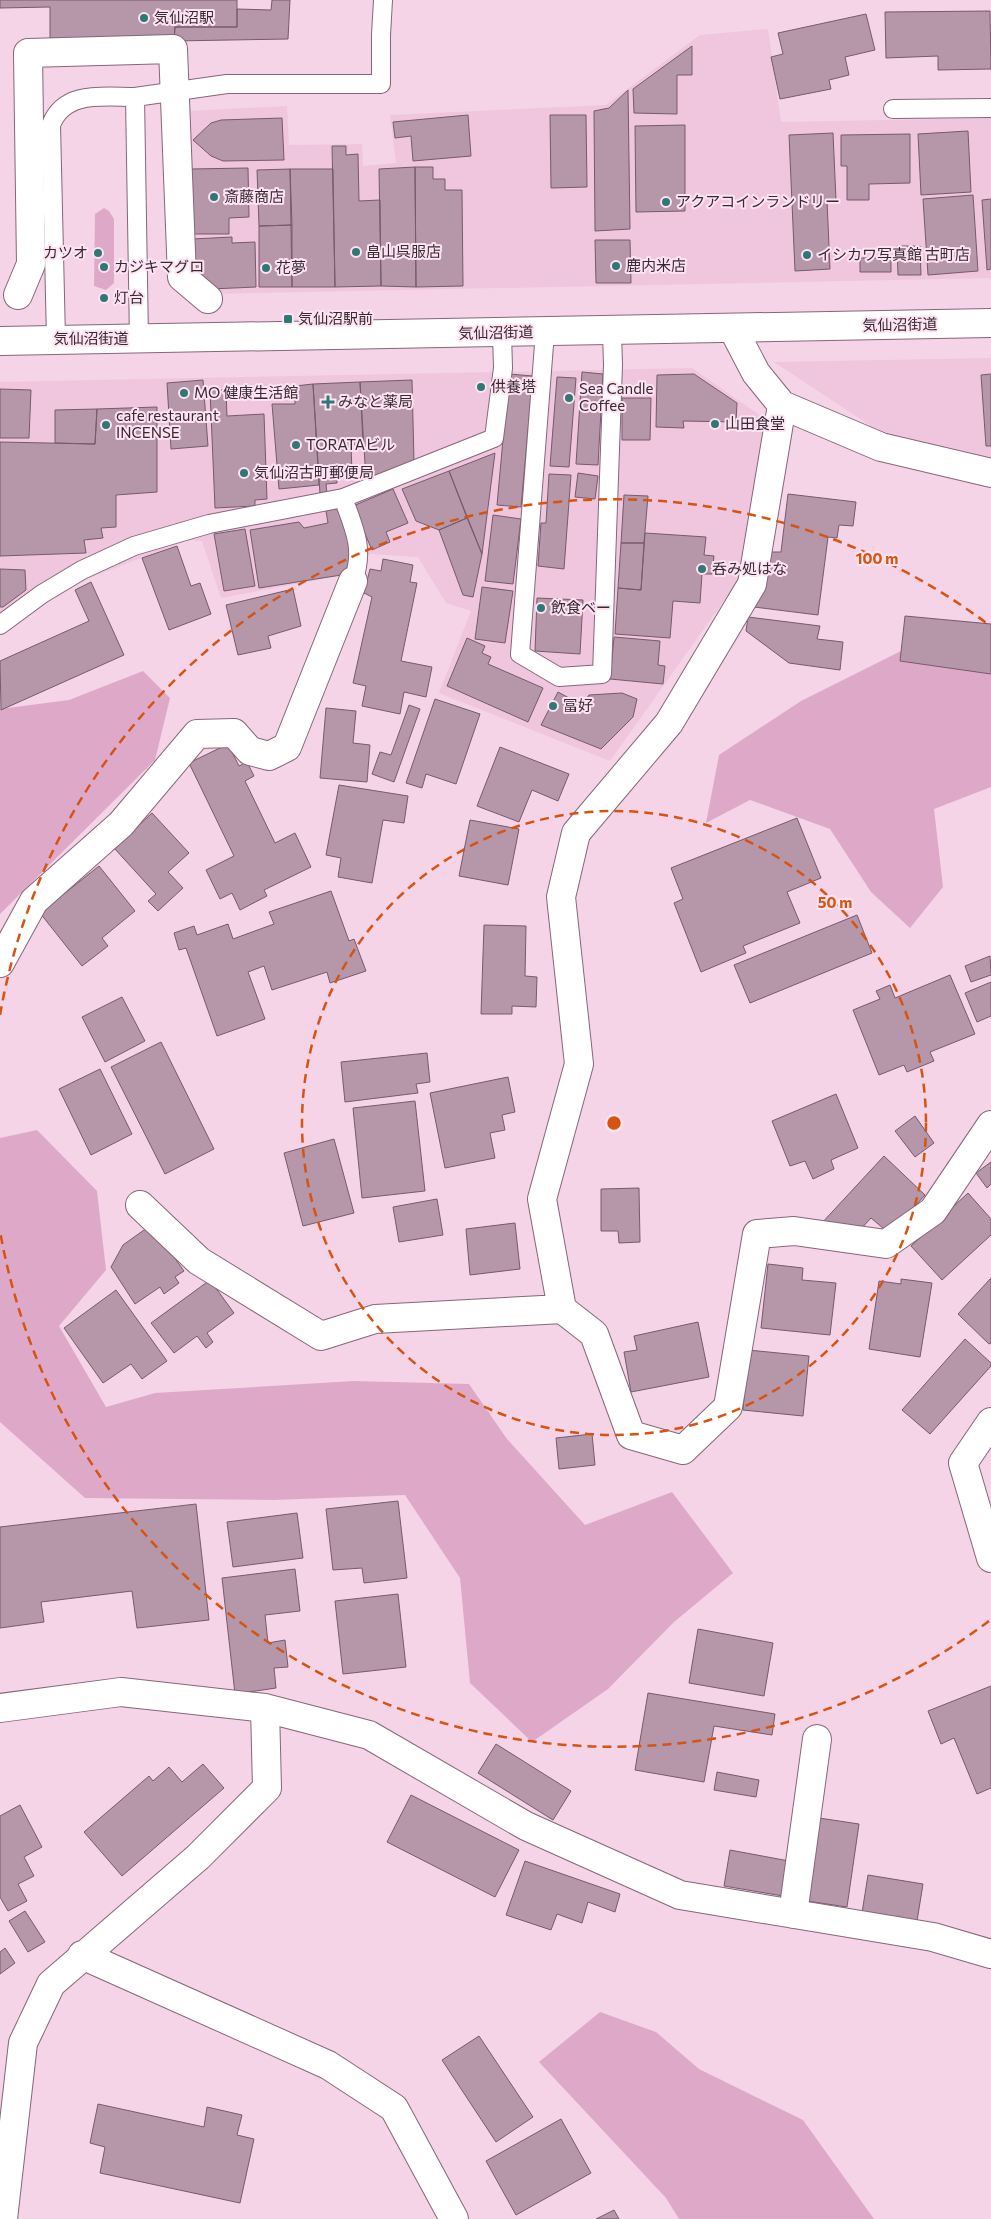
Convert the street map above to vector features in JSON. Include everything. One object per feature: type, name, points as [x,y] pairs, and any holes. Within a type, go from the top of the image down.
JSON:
[{"type":"street","points":[[18,295],[31,264],[28,53],[173,49],[182,277],[208,299]]},
{"type":"street","name":"気仙沼街道","points":[[0,341],[612,331],[991,322]]},
{"type":"street","points":[[733,328],[756,373],[782,405],[881,447],[991,473]]},
{"type":"street","points":[[782,405],[752,584],[669,723],[576,833],[561,897],[579,1064],[542,1199],[562,1308],[594,1334],[631,1435],[683,1450],[728,1407],[757,1234],[794,1231],[886,1244],[933,1210],[991,1125]]},
{"type":"street","points":[[0,963],[34,901],[121,824],[197,734],[234,733],[250,751],[269,756],[287,747],[353,581]]},
{"type":"street","points":[[140,1205],[199,1261],[321,1336],[375,1320],[562,1308]]},
{"type":"street","points":[[991,1422],[963,1463],[991,1558]]},
{"type":"street","points":[[0,1708],[120,1692],[265,1708],[369,1735],[526,1826],[680,1895],[933,1937],[991,1954]]},
{"type":"street","points":[[3,2219],[23,2043],[51,1984],[82,1955],[198,1857],[267,1788],[265,1708]]},
{"type":"street","points":[[793,1914],[817,1739]]},
{"type":"street","points":[[82,1955],[328,2065],[394,2108],[454,2219]]},
{"type":"lane","points":[[56,339],[51,125],[56,112],[67,104],[90,96],[135,97],[227,84],[381,84],[380,35],[383,0]]},
{"type":"lane","points":[[135,97],[139,340]]},
{"type":"lane","points":[[893,109],[991,108]]},
{"type":"lane","points":[[545,332],[520,654],[559,678],[602,674],[612,331]]},
{"type":"lane","points":[[0,625],[42,594],[82,570],[134,546],[210,524],[343,498],[494,438],[502,368],[502,333]]},
{"type":"lane","points":[[343,498],[359,542],[358,568],[353,581]]},
{"type":"shaded area","points":[[768,29],[781,122],[991,118],[991,278],[209,294],[187,263],[190,111],[287,106],[289,145],[362,144],[363,166],[396,163],[390,115],[606,105],[700,35]]},
{"type":"shaded area","points":[[104,208],[109,211],[114,219],[114,283],[106,290],[94,286],[95,214]]},
{"type":"shaded area","points":[[991,358],[991,463],[886,436],[774,362]]},
{"type":"shaded area","points":[[692,368],[771,423],[738,581],[610,761],[439,693],[471,611],[446,603],[418,557],[370,554],[348,574],[221,598],[202,541],[188,540],[0,612],[0,382]]},
{"type":"shaded area","points":[[927,638],[991,648],[991,787],[934,809],[943,887],[910,928],[871,892],[830,829],[750,800],[706,823],[719,755],[801,701]]},
{"type":"shaded area","points":[[143,671],[170,698],[155,760],[0,914],[0,709],[69,700]]},
{"type":"shaded area","points":[[37,1130],[97,1191],[106,1270],[59,1326],[106,1407],[155,1393],[354,1381],[469,1384],[507,1439],[585,1525],[672,1492],[733,1573],[674,1622],[608,1689],[532,1742],[470,1683],[460,1578],[405,1495],[274,1500],[85,1498],[0,1422],[0,1138]]},
{"type":"shaded area","points":[[600,2012],[656,2032],[699,2069],[803,2120],[874,2219],[679,2219],[666,2198],[539,2062]]},
{"type":"building","name":"気仙沼駅","points":[[0,0],[237,0],[237,27],[175,27],[174,41],[50,41],[50,7],[0,8]]},
{"type":"building","points":[[272,0],[290,0],[288,39],[174,41],[175,27],[237,27],[237,9],[271,10]]},
{"type":"building","points":[[990,11],[991,69],[938,70],[938,56],[886,58],[885,12]]},
{"type":"building","points":[[866,14],[875,50],[845,57],[849,75],[829,80],[831,89],[780,99],[771,57],[783,54],[778,33]]},
{"type":"building","points":[[692,46],[692,75],[677,75],[677,114],[634,113],[633,89]]},
{"type":"building","points":[[628,90],[630,229],[595,231],[594,111],[609,108]]},
{"type":"building","points":[[468,115],[471,156],[413,161],[411,136],[395,138],[393,122]]},
{"type":"building","points":[[550,115],[586,115],[587,187],[551,188]]},
{"type":"building","points":[[282,118],[284,160],[223,161],[211,156],[193,140],[211,123],[221,120]]},
{"type":"building","points":[[685,125],[685,211],[636,212],[635,126]]},
{"type":"building","points":[[968,131],[971,192],[921,195],[918,134]]},
{"type":"building","points":[[833,133],[836,200],[827,200],[830,269],[795,271],[789,135]]},
{"type":"building","points":[[910,134],[910,183],[869,184],[869,200],[847,200],[847,166],[841,166],[841,135]]},
{"type":"building","points":[[332,146],[346,146],[346,155],[358,154],[359,201],[380,200],[381,286],[335,287]]},
{"type":"building","points":[[415,167],[416,287],[381,286],[379,169]]},
{"type":"building","points":[[415,167],[433,167],[433,179],[445,179],[445,190],[462,190],[463,286],[416,287]]},
{"type":"building","points":[[248,168],[249,217],[229,218],[229,234],[191,234],[190,169]]},
{"type":"building","points":[[290,169],[292,225],[259,226],[257,170]]},
{"type":"building","points":[[290,169],[333,169],[335,287],[292,287]]},
{"type":"building","points":[[973,195],[978,271],[928,275],[923,199]]},
{"type":"building","points":[[991,199],[991,269],[987,270],[982,200]]},
{"type":"building","points":[[292,225],[292,287],[259,287],[259,226]]},
{"type":"building","points":[[232,237],[232,243],[255,242],[256,287],[211,289],[191,263],[192,239]]},
{"type":"building","points":[[595,240],[630,240],[631,283],[596,283]]},
{"type":"building","points":[[897,246],[920,246],[921,275],[898,275]]},
{"type":"building","points":[[860,258],[891,258],[891,272],[860,272]]},
{"type":"building","points":[[582,372],[603,374],[598,465],[576,464]]},
{"type":"building","points":[[509,374],[533,376],[521,507],[497,505]]},
{"type":"building","points":[[694,374],[737,403],[736,422],[683,421],[684,428],[656,427],[657,375]]},
{"type":"building","points":[[991,374],[991,446],[986,446],[981,375]]},
{"type":"building","points":[[557,377],[576,378],[569,467],[550,466]]},
{"type":"building","points":[[203,380],[208,446],[171,449],[167,383]]},
{"type":"building","points":[[412,380],[414,462],[366,480],[360,382]]},
{"type":"building","points":[[360,382],[363,444],[351,445],[352,473],[337,474],[337,483],[326,484],[327,494],[320,494],[313,384]]},
{"type":"building","name":"TORATAビル","points":[[313,384],[319,485],[279,489],[272,404],[295,404],[295,386]]},
{"type":"building","points":[[0,389],[31,390],[29,438],[0,438]]},
{"type":"building","points":[[210,390],[226,390],[227,416],[264,414],[267,499],[255,500],[255,506],[215,508]]},
{"type":"building","points":[[622,398],[651,398],[650,440],[622,440]]},
{"type":"building","points":[[157,407],[157,492],[116,495],[116,527],[101,528],[103,538],[84,540],[86,553],[0,556],[0,442],[95,444],[97,409]]},
{"type":"building","points":[[97,409],[95,444],[55,443],[55,410]]},
{"type":"building","points":[[495,453],[482,554],[449,471]]},
{"type":"building","points":[[449,471],[467,518],[439,530],[416,521],[402,489]]},
{"type":"building","points":[[578,473],[598,476],[595,499],[575,497]]},
{"type":"building","points":[[549,474],[571,475],[564,569],[538,566],[541,523],[546,523]]},
{"type":"building","points":[[393,489],[408,523],[386,532],[390,542],[372,550],[353,506]]},
{"type":"building","points":[[788,494],[856,502],[853,526],[839,525],[837,538],[828,537],[818,615],[754,607],[756,592],[764,592],[769,552],[781,552]]},
{"type":"building","points":[[624,495],[648,496],[644,543],[621,543]]},
{"type":"building","points":[[343,507],[354,573],[259,588],[250,530],[299,522],[304,528],[328,523],[326,511]]},
{"type":"building","points":[[493,515],[521,519],[513,584],[485,581]]},
{"type":"building","points":[[467,518],[482,554],[473,597],[463,595],[439,530]]},
{"type":"building","points":[[245,529],[255,586],[224,591],[214,534]]},
{"type":"building","points":[[645,533],[706,537],[704,555],[714,556],[712,574],[702,574],[700,603],[673,601],[670,638],[615,634],[618,588],[641,590]]},
{"type":"building","points":[[621,543],[644,543],[641,590],[618,588]]},
{"type":"building","points":[[177,546],[191,586],[200,583],[211,614],[169,630],[142,558]]},
{"type":"building","points":[[383,559],[413,565],[410,582],[417,583],[401,661],[432,667],[426,697],[404,692],[400,714],[362,706],[366,686],[353,683],[372,597],[364,593],[370,569],[381,571]]},
{"type":"building","points":[[0,569],[25,570],[26,590],[3,607],[0,607]]},
{"type":"building","points":[[91,582],[124,655],[1,710],[0,661],[89,621],[75,590]]},
{"type":"building","points":[[482,587],[513,591],[505,643],[475,639]]},
{"type":"building","points":[[293,589],[301,626],[268,636],[271,648],[238,655],[226,605]]},
{"type":"building","points":[[537,598],[583,600],[580,654],[535,651]]},
{"type":"building","points":[[905,616],[991,624],[991,674],[900,661]]},
{"type":"building","points":[[748,617],[820,626],[817,639],[843,642],[840,670],[789,663],[746,631]]},
{"type":"building","points":[[614,637],[660,641],[658,665],[665,666],[663,684],[610,679]]},
{"type":"building","points":[[467,638],[485,646],[482,653],[491,657],[488,664],[543,688],[528,722],[447,686]]},
{"type":"building","points":[[558,692],[582,705],[589,695],[622,693],[637,699],[633,717],[601,749],[541,725]]},
{"type":"building","points":[[435,699],[480,714],[456,784],[426,774],[422,788],[406,783]]},
{"type":"building","points":[[409,705],[420,709],[394,782],[372,774],[380,752],[391,755]]},
{"type":"building","points":[[326,708],[356,711],[353,743],[370,745],[367,782],[320,778]]},
{"type":"building","points":[[228,744],[239,766],[247,762],[254,776],[245,781],[275,843],[295,833],[311,867],[264,890],[267,896],[240,910],[232,893],[220,899],[206,870],[234,856],[189,763]]},
{"type":"building","points":[[500,747],[569,774],[558,801],[532,790],[519,822],[477,806]]},
{"type":"building","points":[[339,785],[408,796],[404,823],[383,820],[372,883],[338,877],[341,858],[326,855]]},
{"type":"building","points":[[152,813],[189,853],[168,872],[183,888],[158,911],[148,901],[156,894],[114,848]]},
{"type":"building","points":[[797,818],[821,878],[787,892],[800,923],[743,946],[746,953],[701,972],[674,903],[683,899],[671,868]]},
{"type":"building","points":[[470,820],[519,829],[508,885],[459,876]]},
{"type":"building","points":[[99,866],[135,911],[102,938],[108,946],[82,966],[40,913]]},
{"type":"building","points":[[331,891],[349,941],[354,939],[366,971],[330,983],[327,972],[272,990],[264,966],[248,972],[265,1019],[217,1036],[186,948],[179,950],[174,933],[194,926],[197,935],[228,924],[233,939],[274,924],[269,912]]},
{"type":"building","points":[[857,915],[872,953],[750,1003],[734,965]]},
{"type":"building","points":[[484,925],[526,926],[525,976],[537,977],[536,1007],[512,1006],[512,1014],[481,1014]]},
{"type":"building","points":[[990,956],[991,975],[971,982],[965,966]]},
{"type":"building","points":[[950,975],[975,1034],[930,1052],[934,1061],[907,1072],[904,1065],[879,1075],[853,1010],[880,999],[876,991],[890,985],[895,998]]},
{"type":"building","points":[[991,982],[991,1016],[977,1022],[965,993]]},
{"type":"building","points":[[122,997],[145,1041],[105,1062],[82,1017]]},
{"type":"building","points":[[161,1042],[214,1149],[165,1174],[111,1067]]},
{"type":"building","points":[[427,1053],[430,1082],[416,1084],[418,1093],[345,1102],[341,1062]]},
{"type":"building","points":[[100,1069],[132,1134],[91,1155],[59,1089]]},
{"type":"building","points":[[508,1077],[515,1112],[502,1115],[505,1130],[490,1133],[495,1158],[445,1168],[430,1093]]},
{"type":"building","points":[[836,1094],[858,1148],[831,1160],[834,1169],[813,1179],[805,1161],[790,1166],[772,1121]]},
{"type":"building","points":[[415,1101],[425,1191],[362,1198],[353,1108]]},
{"type":"building","points":[[915,1116],[934,1143],[915,1157],[895,1131]]},
{"type":"building","points":[[334,1139],[354,1213],[303,1226],[284,1153]]},
{"type":"building","points":[[884,1156],[925,1195],[890,1234],[871,1218],[860,1230],[820,1225]]},
{"type":"building","points":[[991,1162],[991,1184],[987,1188],[976,1173]]},
{"type":"building","points":[[639,1188],[640,1242],[619,1243],[618,1231],[601,1231],[601,1189]]},
{"type":"building","points":[[968,1193],[991,1219],[991,1235],[942,1280],[911,1246]]},
{"type":"building","points":[[437,1199],[443,1235],[399,1242],[393,1207]]},
{"type":"building","points":[[515,1223],[520,1269],[470,1275],[466,1229]]},
{"type":"building","points":[[151,1225],[184,1271],[175,1277],[179,1283],[164,1294],[160,1287],[135,1304],[111,1267],[123,1245]]},
{"type":"building","points":[[768,1264],[803,1268],[802,1280],[836,1283],[830,1335],[761,1328]]},
{"type":"building","points":[[991,1278],[991,1343],[989,1344],[958,1314]]},
{"type":"building","points":[[901,1279],[932,1283],[920,1357],[869,1349],[879,1281],[901,1284]]},
{"type":"building","points":[[210,1280],[234,1313],[207,1333],[213,1342],[206,1348],[197,1336],[174,1353],[151,1323]]},
{"type":"building","points":[[116,1290],[167,1361],[142,1379],[131,1364],[103,1383],[64,1328]]},
{"type":"building","points":[[698,1322],[709,1377],[631,1392],[624,1352],[637,1350],[634,1336]]},
{"type":"building","points":[[965,1339],[991,1363],[991,1366],[930,1434],[902,1410]]},
{"type":"building","points":[[748,1350],[809,1356],[803,1416],[743,1410]]},
{"type":"building","points":[[592,1434],[595,1465],[559,1469],[556,1438]]},
{"type":"building","points":[[398,1501],[407,1578],[364,1583],[362,1568],[333,1570],[326,1509]]},
{"type":"building","points":[[196,1504],[209,1620],[137,1628],[132,1591],[41,1602],[44,1622],[0,1628],[0,1527]]},
{"type":"building","points":[[297,1513],[303,1558],[233,1567],[227,1522]]},
{"type":"building","points":[[295,1569],[300,1611],[265,1615],[268,1643],[285,1640],[288,1667],[274,1668],[276,1688],[235,1694],[222,1578]]},
{"type":"building","points":[[398,1594],[406,1667],[343,1674],[335,1601]]},
{"type":"building","points":[[698,1629],[773,1643],[764,1696],[689,1683]]},
{"type":"building","points":[[991,1686],[991,1788],[977,1794],[954,1738],[941,1744],[928,1711]]},
{"type":"building","points":[[648,1693],[775,1714],[772,1735],[714,1726],[704,1782],[635,1770]]},
{"type":"building","points":[[496,1744],[571,1791],[553,1820],[478,1773]]},
{"type":"building","points":[[203,1764],[224,1788],[122,1876],[84,1832],[149,1776],[153,1781],[169,1767],[182,1782]]},
{"type":"building","points":[[717,1772],[759,1780],[756,1797],[714,1790]]},
{"type":"building","points":[[411,1795],[519,1850],[495,1897],[387,1842]]},
{"type":"building","points":[[20,1805],[42,1847],[24,1857],[34,1876],[18,1884],[27,1901],[8,1911],[0,1897],[0,1816]]},
{"type":"building","points":[[819,1818],[859,1824],[847,1907],[807,1901]]},
{"type":"building","points":[[730,1850],[789,1861],[783,1896],[724,1886]]},
{"type":"building","points":[[525,1861],[620,1894],[615,1912],[588,1902],[582,1923],[557,1914],[551,1930],[506,1915]]},
{"type":"building","points":[[868,1875],[923,1884],[917,1921],[862,1913]]},
{"type":"building","points":[[25,1911],[45,1942],[28,1952],[9,1921]]},
{"type":"building","points":[[5,1948],[15,1963],[0,1974],[0,1952]]},
{"type":"building","points":[[479,2036],[533,2117],[496,2142],[442,2060]]},
{"type":"building","points":[[98,2104],[204,2127],[207,2107],[242,2115],[237,2135],[254,2139],[240,2203],[100,2173],[105,2147],[90,2143]]},
{"type":"building","points":[[561,2119],[591,2173],[516,2215],[486,2161]]},
{"type":"building","points":[[614,2210],[619,2219],[596,2219]]},
{"type":"place","name":"気仙沼駅","points":[[144,18]]},
{"type":"place","name":"斎藤商店","points":[[214,197]]},
{"type":"place","name":"アクアコインランドリー","points":[[666,202]]},
{"type":"place","name":"畠山呉服店","points":[[356,252]]},
{"type":"place","name":"カツオ","points":[[98,253]]},
{"type":"place","name":"イシカワ写真館 古町店","points":[[807,255]]},
{"type":"place","name":"鹿内米店","points":[[616,266]]},
{"type":"place","name":"カジキマグロ","points":[[104,267]]},
{"type":"place","name":"花夢","points":[[266,268]]},
{"type":"place","name":"灯台","points":[[104,298]]},
{"type":"place","name":"気仙沼駅前","points":[[288,319]]},
{"type":"place","name":"供養塔","points":[[481,387]]},
{"type":"place","name":"MO 健康生活館","points":[[184,393]]},
{"type":"place","name":"Sea Candle Coffee","points":[[569,398]]},
{"type":"place","name":"みなと薬局","points":[[328,402]]},
{"type":"place","name":"山田食堂","points":[[715,424]]},
{"type":"place","name":"cafe restaurant INCENSE","points":[[106,425]]},
{"type":"place","name":"TORATAビル","points":[[296,445]]},
{"type":"place","name":"気仙沼古町郵便局","points":[[244,473]]},
{"type":"place","name":"呑み処はな","points":[[702,569]]},
{"type":"place","name":"飲食ベー","points":[[541,608]]},
{"type":"place","name":"冨好","points":[[553,706]]}]
